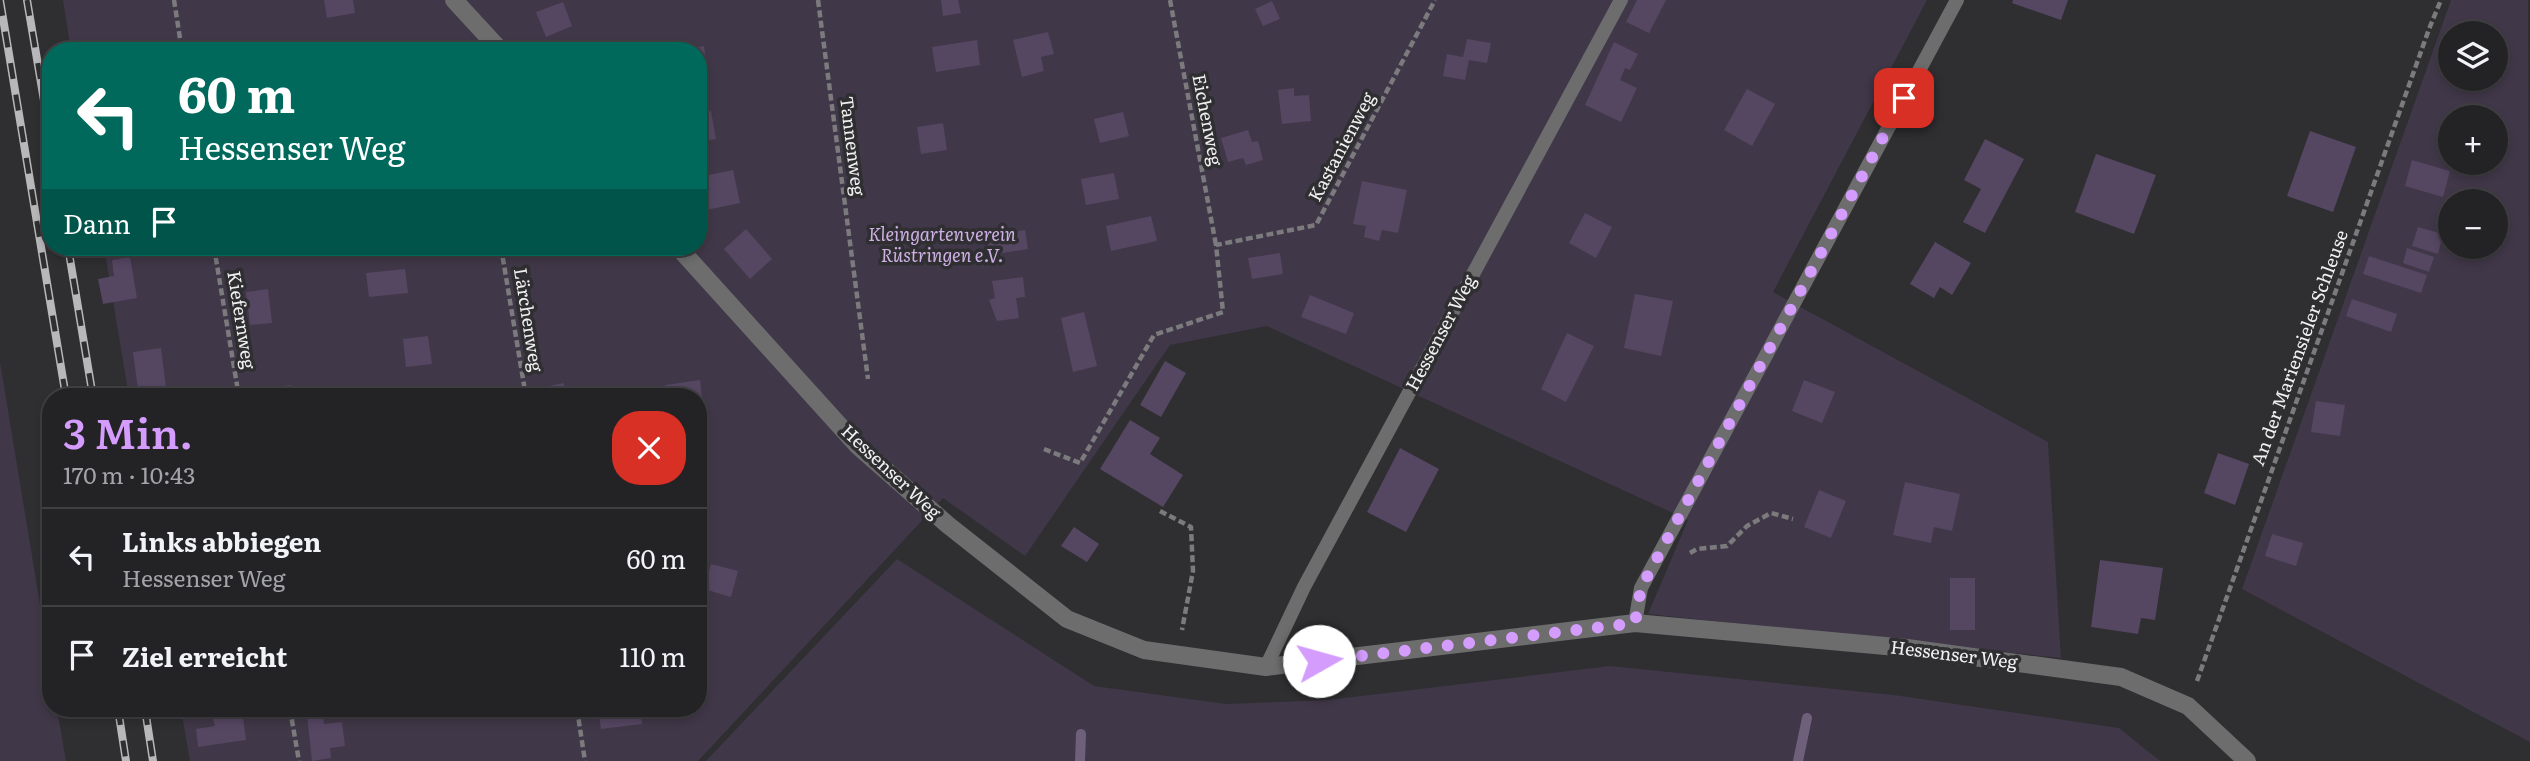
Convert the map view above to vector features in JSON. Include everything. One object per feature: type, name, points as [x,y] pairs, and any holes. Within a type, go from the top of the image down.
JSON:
[{"type":"street","points":[[454,0],[492,42]]},
{"type":"street","name":"Hessenser Weg","points":[[686,256],[858,446],[948,525],[1067,619],[1144,650],[1266,667],[1635,623],[1907,648],[2121,677],[2188,706],[2247,761]]},
{"type":"lane","name":"Hessenser Weg","points":[[1266,667],[1304,587],[1621,0]]},
{"type":"lane","points":[[1635,623],[1641,588],[1957,0]]},
{"type":"path","points":[[174,0],[181,42]]},
{"type":"path","name":"Tannenweg","points":[[818,0],[868,379]]},
{"type":"path","name":"Eichenweg","points":[[1170,0],[1216,245]]},
{"type":"path","name":"Kastanienweg","points":[[1216,245],[1316,225],[1435,0]]},
{"type":"path","name":"An der Mariensieler Schleuse","points":[[2188,706],[2441,0]]},
{"type":"path","points":[[1044,449],[1080,463],[1154,335],[1223,312],[1216,245]]},
{"type":"path","name":"Kiefernweg","points":[[216,256],[238,388]]},
{"type":"path","name":"Lärchenweg","points":[[502,256],[524,388]]},
{"type":"path","points":[[1160,511],[1191,527],[1193,571],[1178,654]]},
{"type":"path","points":[[1687,556],[1697,549],[1727,545],[1747,526],[1771,513],[1793,519]]},
{"type":"path","points":[[291,717],[299,761]]},
{"type":"path","points":[[578,717],[585,761]]},
{"type":"green space","name":"Kleingartenverein Rüstringen e.V.","points":[[63,0],[1927,0],[1773,292],[2048,442],[2061,658],[1648,614],[1688,520],[1267,326],[1170,345],[1025,556],[943,498],[698,761],[190,761],[182,717],[707,717],[707,388],[128,388],[106,256],[707,256],[707,42],[70,42]]},
{"type":"green space","points":[[2451,0],[2528,0],[2530,742],[2242,589],[2438,37],[2438,91],[2508,91],[2508,21],[2444,21]]},
{"type":"green space","points":[[0,362],[42,616],[42,717],[58,717],[66,761],[0,761]]},
{"type":"green space","points":[[897,559],[1094,686],[1226,704],[1328,700],[1610,666],[1894,695],[2119,728],[2160,761],[706,761]]},
{"type":"building","points":[[324,0],[353,0],[355,13],[327,18]]},
{"type":"building","points":[[941,0],[958,0],[961,13],[943,16]]},
{"type":"building","points":[[1637,0],[1666,0],[1649,33],[1626,22]]},
{"type":"building","points":[[2013,0],[2068,0],[2061,20],[2012,3]]},
{"type":"building","points":[[1272,1],[1280,19],[1263,26],[1255,9]]},
{"type":"building","points":[[563,2],[572,26],[546,37],[536,12]]},
{"type":"building","points":[[1048,32],[1054,54],[1041,57],[1044,71],[1022,77],[1013,40]]},
{"type":"building","points":[[1467,39],[1491,43],[1487,63],[1469,60],[1465,80],[1443,76],[1447,54],[1463,57]]},
{"type":"building","points":[[977,40],[980,65],[936,72],[932,47]]},
{"type":"building","points":[[1614,42],[1638,54],[1630,70],[1625,68],[1620,80],[1637,88],[1621,122],[1585,105]]},
{"type":"building","points":[[1294,88],[1294,96],[1309,95],[1311,121],[1282,124],[1278,90]]},
{"type":"building","points":[[1747,89],[1775,104],[1752,146],[1724,130]]},
{"type":"building","points":[[711,111],[716,139],[707,140],[707,112]]},
{"type":"building","points":[[1123,112],[1129,136],[1100,143],[1094,119]]},
{"type":"building","points":[[943,123],[947,150],[921,154],[917,127]]},
{"type":"building","points":[[1248,130],[1252,142],[1258,141],[1263,160],[1246,165],[1243,158],[1228,162],[1221,138]]},
{"type":"building","points":[[2310,131],[2356,147],[2333,212],[2287,196]]},
{"type":"building","points":[[1985,139],[2024,159],[1985,233],[1963,222],[1981,189],[1964,180]]},
{"type":"building","points":[[2096,154],[2156,175],[2134,234],[2075,212]]},
{"type":"building","points":[[2412,160],[2438,168],[2438,175],[2449,175],[2445,189],[2438,189],[2438,196],[2405,186]]},
{"type":"building","points":[[733,170],[740,203],[707,210],[707,175]]},
{"type":"building","points":[[1114,173],[1119,199],[1086,205],[1081,179]]},
{"type":"building","points":[[1362,181],[1407,190],[1398,233],[1382,230],[1379,241],[1364,237],[1366,226],[1353,224]]},
{"type":"building","points":[[1585,213],[1612,227],[1596,258],[1569,243]]},
{"type":"building","points":[[1151,216],[1157,241],[1111,251],[1106,226]]},
{"type":"building","points":[[2418,227],[2438,233],[2438,254],[2412,246]]},
{"type":"building","points":[[746,229],[772,259],[750,279],[724,249]]},
{"type":"building","points":[[1025,230],[1028,249],[990,255],[986,237]]},
{"type":"building","points":[[1935,242],[1971,263],[1952,295],[1940,287],[1934,298],[1910,284]]},
{"type":"building","points":[[2407,248],[2434,257],[2429,272],[2403,263]]},
{"type":"building","points":[[1280,253],[1283,274],[1252,279],[1248,258]]},
{"type":"building","points":[[2369,256],[2427,275],[2421,293],[2363,274]]},
{"type":"building","points":[[130,257],[137,298],[103,304],[98,279],[114,276],[112,260]]},
{"type":"building","points":[[405,269],[408,293],[369,297],[366,273]]},
{"type":"building","points":[[1023,277],[1025,297],[1016,298],[1019,318],[997,321],[989,300],[995,298],[992,281]]},
{"type":"building","points":[[268,289],[272,323],[250,325],[246,292]]},
{"type":"building","points":[[1635,294],[1673,301],[1661,356],[1624,348]]},
{"type":"building","points":[[1310,295],[1354,313],[1346,334],[1301,317]]},
{"type":"building","points":[[2352,299],[2397,314],[2391,332],[2346,316]]},
{"type":"building","points":[[1084,312],[1097,366],[1073,372],[1061,318]]},
{"type":"building","points":[[1567,333],[1594,346],[1566,402],[1541,389]]},
{"type":"building","points":[[428,336],[432,364],[406,367],[403,339]]},
{"type":"building","points":[[161,348],[166,388],[138,388],[133,352]]},
{"type":"building","points":[[1165,361],[1186,373],[1161,417],[1140,405]]},
{"type":"building","points":[[700,380],[701,388],[666,388],[665,385]]},
{"type":"building","points":[[1804,380],[1835,392],[1822,423],[1792,411]]},
{"type":"building","points":[[564,383],[565,388],[549,388]]},
{"type":"building","points":[[292,385],[292,388],[262,388]]},
{"type":"building","points":[[2316,401],[2345,405],[2340,436],[2311,432]]},
{"type":"building","points":[[1130,420],[1160,438],[1150,454],[1183,475],[1163,507],[1100,469]]},
{"type":"building","points":[[1400,448],[1439,469],[1406,532],[1367,512]]},
{"type":"building","points":[[2218,453],[2249,464],[2235,505],[2204,493]]},
{"type":"building","points":[[1905,482],[1960,494],[1952,531],[1934,527],[1931,543],[1893,535]]},
{"type":"building","points":[[1819,490],[1846,501],[1831,538],[1804,527]]},
{"type":"building","points":[[1074,527],[1099,544],[1087,562],[1061,546]]},
{"type":"building","points":[[2272,534],[2303,543],[2296,566],[2265,556]]},
{"type":"building","points":[[2100,560],[2163,568],[2155,620],[2141,618],[2138,634],[2091,627]]},
{"type":"building","points":[[711,564],[738,571],[731,597],[707,590]]},
{"type":"building","points":[[1950,578],[1975,578],[1975,630],[1950,630]]},
{"type":"building","points":[[213,717],[243,717],[246,740],[198,747],[196,729],[215,726]]},
{"type":"building","points":[[307,717],[323,717],[324,724],[342,722],[345,746],[330,748],[331,758],[312,761]]},
{"type":"building","points":[[599,717],[641,717],[642,724],[601,729]]},
{"type":"waterway","points":[[1798,761],[1807,718]]},
{"type":"waterway","points":[[1080,761],[1081,734]]},
{"type":"railway","points":[[0,0],[42,253]]},
{"type":"railway","points":[[27,0],[42,89]]},
{"type":"railway","points":[[43,256],[65,388]]},
{"type":"railway","points":[[70,256],[92,388]]},
{"type":"railway","points":[[119,717],[126,761]]},
{"type":"railway","points":[[146,717],[153,761]]},
{"type":"route","points":[[1319,661],[1635,623],[1641,588],[1904,98]]}]
